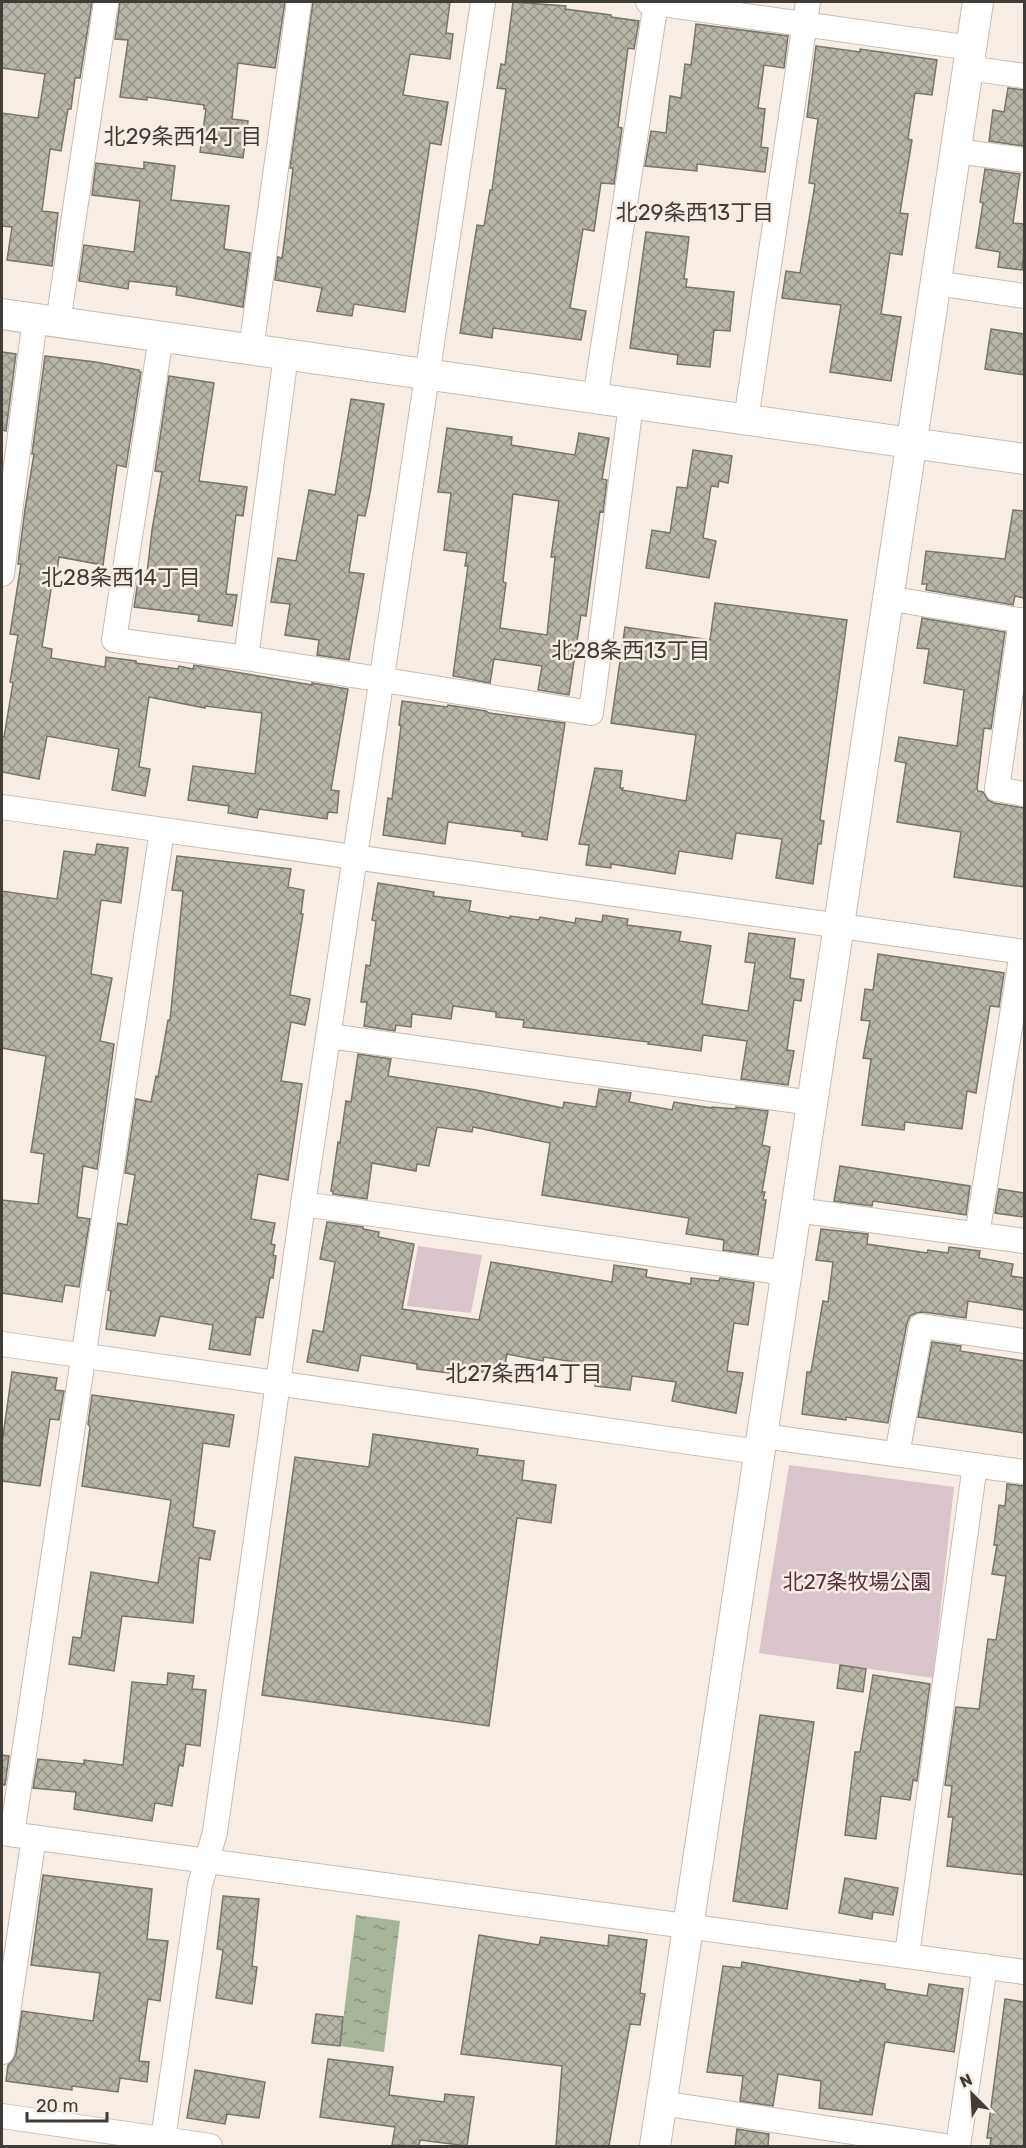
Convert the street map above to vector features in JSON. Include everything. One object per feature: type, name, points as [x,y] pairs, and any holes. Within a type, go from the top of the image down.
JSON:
[{"type":"street","points":[[2,574],[105,2]]},
{"type":"street","points":[[250,350],[299,2]]},
{"type":"street","points":[[162,2143],[200,1885],[215,1832],[280,1382],[303,1204],[483,2]]},
{"type":"street","points":[[595,399],[653,2],[806,13],[969,58],[1024,76]]},
{"type":"street","points":[[655,2146],[978,2]]},
{"type":"street","points":[[746,420],[806,13]]},
{"type":"street","points":[[955,151],[1024,160]]},
{"type":"street","points":[[935,283],[1024,296]]},
{"type":"street","points":[[2,315],[1024,459]]},
{"type":"street","points":[[161,337],[114,640],[246,658],[591,713],[631,404]]},
{"type":"street","points":[[246,658],[286,355]]},
{"type":"street","points":[[887,598],[1023,621],[997,789],[1024,794]]},
{"type":"street","points":[[2,807],[1023,952],[977,1235]]},
{"type":"street","points":[[2,2052],[16,1834],[162,830]]},
{"type":"street","points":[[329,1036],[812,1102]]},
{"type":"street","points":[[303,1204],[786,1273]]},
{"type":"street","points":[[796,1210],[1024,1241]]},
{"type":"street","points":[[897,1454],[921,1326],[1024,1341]]},
{"type":"street","points":[[2,1344],[760,1444],[897,1454],[1024,1472]]},
{"type":"street","points":[[907,1955],[975,1465]]},
{"type":"street","points":[[16,1834],[1024,1972]]},
{"type":"street","points":[[958,2146],[984,1966]]},
{"type":"street","points":[[661,2103],[945,2146]]},
{"type":"street","points":[[2,2116],[162,2143],[210,2146]]},
{"type":"green space","points":[[418,1246],[482,1255],[471,1313],[407,1306]]},
{"type":"green space","name":"北27条牧場公園","points":[[789,1465],[954,1487],[933,1678],[759,1653]]},
{"type":"water","points":[[356,1915],[400,1921],[384,2052],[340,2046]]},
{"type":"building","points":[[2,2],[92,2],[80,78],[75,78],[71,109],[68,109],[61,151],[50,149],[42,211],[58,213],[52,266],[7,260],[12,227],[2,226],[2,113],[38,118],[45,74],[2,68]]},
{"type":"building","points":[[120,2],[285,2],[275,68],[238,63],[232,119],[248,121],[243,158],[200,152],[206,109],[204,105],[147,97],[147,100],[120,97],[128,40],[115,39]]},
{"type":"building","points":[[313,2],[450,2],[446,33],[453,34],[450,59],[410,54],[403,95],[448,102],[441,145],[430,143],[405,312],[354,304],[352,316],[317,311],[322,288],[275,280],[278,257],[282,258],[293,168],[290,168]]},
{"type":"building","points":[[513,2],[566,6],[565,9],[639,21],[634,49],[628,48],[618,127],[622,128],[614,184],[601,183],[594,231],[583,229],[570,308],[586,311],[581,340],[493,328],[492,338],[460,333],[477,225],[484,226],[490,190],[492,190],[506,89],[497,88],[501,64],[505,65]]},
{"type":"building","points":[[696,24],[788,36],[784,68],[764,65],[758,108],[765,109],[761,147],[768,148],[765,172],[697,164],[697,171],[645,166],[651,131],[666,133],[670,96],[681,98],[685,64],[691,65]]},
{"type":"building","points":[[816,46],[860,52],[860,49],[937,60],[932,95],[915,93],[908,139],[912,140],[900,213],[908,214],[902,255],[890,253],[881,314],[901,317],[891,381],[830,372],[841,305],[782,298],[786,271],[800,273],[815,184],[809,183],[818,119],[807,117]]},
{"type":"building","points":[[1008,88],[1024,90],[1024,146],[989,141],[993,110],[1004,112]]},
{"type":"building","points":[[144,162],[175,166],[171,200],[229,206],[224,249],[250,253],[243,307],[176,295],[177,287],[129,281],[128,289],[79,281],[84,245],[134,252],[140,201],[92,195],[96,163],[144,169]]},
{"type":"building","points":[[985,169],[1020,174],[1013,223],[1024,224],[1022,270],[998,267],[1000,252],[976,248],[983,203],[980,202]]},
{"type":"building","points":[[646,232],[689,237],[684,279],[687,279],[686,287],[734,292],[730,331],[714,330],[710,367],[677,364],[678,355],[630,348]]},
{"type":"building","points":[[991,329],[1024,334],[1024,375],[985,369]]},
{"type":"building","points":[[2,352],[16,354],[6,431],[2,430]]},
{"type":"building","points":[[45,356],[96,362],[141,372],[126,467],[117,465],[103,565],[59,557],[57,571],[54,570],[42,647],[52,649],[51,658],[105,667],[106,657],[178,669],[179,666],[193,669],[194,665],[348,689],[331,790],[339,791],[337,813],[328,812],[327,819],[259,809],[257,818],[228,813],[229,806],[188,800],[193,766],[255,774],[262,713],[205,706],[205,708],[149,697],[139,767],[150,769],[145,796],[112,790],[119,749],[47,736],[39,779],[2,772],[2,737],[4,737],[13,683],[10,682],[18,635],[10,634],[21,564],[18,564]]},
{"type":"building","points":[[169,376],[214,383],[199,481],[247,487],[243,516],[236,515],[226,594],[237,595],[232,626],[198,621],[199,615],[134,607],[138,581],[146,582],[162,472],[155,471]]},
{"type":"building","points":[[351,399],[384,404],[370,493],[365,516],[358,515],[349,572],[364,574],[349,660],[317,655],[319,640],[285,635],[290,604],[271,602],[278,558],[296,561],[309,490],[335,495]]},
{"type":"building","points":[[447,428],[512,437],[511,445],[575,455],[579,433],[609,438],[602,479],[607,480],[603,512],[600,511],[586,616],[581,615],[569,695],[538,690],[542,666],[494,659],[490,683],[453,676],[468,566],[465,566],[467,553],[444,550],[451,493],[438,492]],"holes":[[[513,494],[559,501],[551,557],[555,557],[547,635],[500,628]]]},
{"type":"building","points":[[693,450],[732,456],[728,483],[719,481],[718,487],[711,486],[703,538],[716,541],[709,578],[646,568],[652,530],[670,533],[677,487],[687,488]]},
{"type":"building","points":[[1013,510],[1024,511],[1024,598],[1015,596],[1013,605],[926,590],[927,584],[922,584],[926,551],[1005,559]]},
{"type":"building","points":[[715,603],[847,620],[820,820],[824,821],[821,844],[818,844],[813,884],[776,878],[782,839],[736,833],[732,859],[679,851],[675,874],[611,864],[611,868],[586,865],[589,845],[579,844],[595,768],[622,771],[620,788],[623,788],[622,790],[686,801],[696,735],[611,723],[625,627],[710,640]]},
{"type":"building","points":[[922,618],[1005,632],[991,729],[984,728],[977,788],[994,803],[1024,808],[1024,887],[954,877],[961,832],[897,822],[906,763],[895,761],[899,737],[957,746],[964,690],[924,683],[929,649],[917,648]]},
{"type":"building","points":[[402,701],[447,707],[448,705],[565,723],[547,840],[522,836],[522,832],[448,822],[445,844],[383,835],[388,798],[392,799]]},
{"type":"building","points":[[97,844],[128,848],[121,903],[101,900],[91,974],[112,978],[100,1041],[114,1044],[97,1169],[83,1166],[77,1217],[90,1219],[79,1287],[65,1285],[62,1302],[2,1293],[2,1200],[38,1204],[44,1154],[31,1152],[46,1056],[2,1048],[2,891],[57,899],[64,851],[95,855]]},
{"type":"building","points":[[177,856],[291,869],[288,887],[304,890],[301,914],[303,914],[290,995],[310,999],[305,1025],[291,1022],[281,1081],[302,1084],[288,1180],[258,1174],[251,1219],[275,1223],[271,1244],[275,1245],[273,1255],[276,1256],[263,1318],[256,1317],[250,1355],[209,1349],[213,1325],[160,1316],[155,1336],[106,1329],[111,1291],[108,1290],[118,1223],[127,1225],[135,1175],[125,1173],[136,1099],[151,1102],[168,1020],[170,1020],[183,891],[172,890]]},
{"type":"building","points":[[378,883],[434,892],[433,896],[471,901],[469,911],[510,918],[510,916],[539,920],[540,917],[575,923],[576,918],[602,922],[603,915],[628,919],[627,925],[681,932],[679,941],[711,946],[702,1004],[748,1011],[755,963],[745,962],[749,933],[795,939],[790,978],[804,980],[801,1001],[794,1000],[787,1050],[794,1051],[788,1085],[741,1079],[747,1041],[703,1035],[701,1051],[648,1044],[649,1042],[523,1027],[524,1020],[496,1017],[496,1012],[453,1006],[451,1019],[412,1014],[411,1027],[396,1025],[395,1031],[364,1026],[367,1002],[361,1002],[366,965],[370,966],[376,921],[372,920]]},
{"type":"building","points":[[878,954],[1004,973],[999,1007],[990,1006],[976,1093],[967,1091],[962,1129],[905,1122],[904,1130],[862,1125],[871,1059],[863,1058],[870,1021],[861,1020],[865,989],[873,990]]},
{"type":"building","points":[[358,1054],[391,1059],[388,1076],[476,1090],[563,1108],[564,1102],[596,1107],[599,1089],[631,1093],[629,1102],[672,1110],[674,1102],[712,1108],[736,1109],[736,1107],[768,1111],[762,1145],[770,1147],[762,1192],[765,1192],[763,1200],[766,1200],[758,1255],[723,1250],[724,1240],[686,1234],[689,1218],[542,1195],[550,1143],[473,1127],[472,1132],[437,1127],[429,1166],[417,1164],[416,1171],[372,1163],[367,1199],[333,1194],[331,1191],[338,1142],[340,1143],[346,1101],[351,1102]]},
{"type":"building","points":[[840,1166],[970,1186],[966,1215],[873,1201],[872,1206],[834,1201]]},
{"type":"building","points":[[999,1189],[1024,1193],[1024,1217],[995,1213]]},
{"type":"building","points":[[327,1222],[363,1227],[363,1229],[379,1232],[378,1237],[414,1244],[402,1309],[479,1320],[491,1262],[612,1282],[614,1265],[647,1270],[646,1277],[691,1284],[691,1278],[719,1281],[720,1278],[754,1283],[748,1325],[734,1323],[727,1371],[743,1373],[736,1413],[672,1401],[676,1382],[632,1376],[630,1390],[595,1386],[598,1366],[544,1357],[543,1361],[507,1354],[503,1376],[458,1367],[457,1374],[417,1369],[417,1364],[361,1355],[358,1371],[307,1362],[313,1330],[323,1332],[335,1262],[320,1259]]},
{"type":"building","points":[[821,1229],[868,1234],[867,1244],[927,1253],[928,1250],[948,1253],[949,1247],[980,1251],[979,1258],[1013,1264],[1011,1276],[1024,1278],[1024,1310],[968,1301],[966,1318],[923,1312],[910,1316],[888,1423],[802,1414],[807,1372],[811,1372],[823,1301],[828,1302],[833,1262],[816,1260]]},
{"type":"building","points":[[932,1342],[961,1346],[960,1351],[1024,1361],[1024,1433],[918,1417]]},
{"type":"building","points":[[12,1372],[57,1378],[55,1390],[64,1391],[59,1420],[50,1419],[40,1486],[2,1481],[2,1443]]},
{"type":"building","points":[[92,1395],[234,1415],[229,1447],[203,1443],[193,1527],[215,1531],[210,1560],[199,1558],[193,1623],[122,1616],[114,1671],[69,1664],[73,1637],[81,1638],[91,1572],[158,1583],[171,1500],[82,1486]]},
{"type":"building","points":[[373,1434],[478,1449],[477,1455],[524,1461],[522,1480],[556,1485],[551,1523],[517,1518],[489,1726],[262,1695],[295,1457],[369,1467]]},
{"type":"building","points":[[1007,1484],[1024,1486],[1024,1875],[947,1866],[953,1817],[948,1817],[952,1786],[945,1785],[956,1707],[979,1709],[988,1639],[996,1640],[1006,1576],[992,1574],[997,1545],[994,1545],[999,1505],[1005,1506]]},
{"type":"building","points":[[840,1665],[866,1669],[863,1692],[837,1688]]},
{"type":"building","points":[[168,1673],[194,1676],[192,1689],[206,1690],[200,1746],[186,1744],[183,1766],[179,1765],[172,1806],[155,1803],[152,1821],[74,1809],[76,1792],[33,1788],[38,1759],[84,1764],[84,1760],[123,1765],[132,1682],[167,1685]]},
{"type":"building","points":[[873,1675],[930,1684],[917,1781],[913,1780],[910,1800],[881,1796],[876,1839],[845,1835],[855,1752],[860,1752]]},
{"type":"building","points":[[760,1715],[814,1722],[787,1909],[733,1901]]},
{"type":"building","points":[[2,1755],[9,1756],[5,1785],[2,1785]]},
{"type":"building","points":[[43,1875],[152,1889],[147,1939],[168,1941],[160,2001],[148,1999],[139,2061],[149,2062],[147,2082],[120,2078],[118,2092],[72,2086],[72,2090],[6,2081],[8,2065],[16,2054],[22,2011],[93,2021],[100,1973],[31,1965]]},
{"type":"building","points":[[845,1878],[898,1888],[893,1915],[873,1912],[872,1919],[839,1913]]},
{"type":"building","points":[[223,1896],[259,1899],[252,1966],[257,1967],[252,2004],[216,1998],[223,1950],[217,1949]]},
{"type":"building","points":[[479,1935],[539,1945],[541,1937],[608,1946],[609,1935],[647,1940],[640,1993],[645,1994],[640,2025],[630,2024],[609,2146],[556,2146],[562,2066],[461,2054]]},
{"type":"building","points":[[742,1962],[860,1982],[860,1980],[885,1984],[885,1989],[927,1996],[929,1984],[963,1989],[954,2052],[885,2042],[872,2115],[819,2108],[821,2081],[778,2074],[773,2106],[740,2101],[743,2076],[707,2072],[723,1966],[741,1968]]},
{"type":"building","points":[[1005,1999],[1024,2002],[1024,2146],[990,2146],[991,2138],[987,2138]]},
{"type":"building","points":[[316,2014],[343,2017],[340,2046],[312,2043]]},
{"type":"building","points":[[328,2059],[393,2067],[389,2095],[444,2102],[445,2094],[474,2097],[467,2146],[420,2140],[419,2146],[392,2145],[395,2127],[320,2117]]},
{"type":"building","points":[[195,2070],[265,2082],[259,2118],[227,2114],[225,2124],[187,2118]]},
{"type":"building","points":[[737,2129],[769,2134],[768,2146],[735,2146]]},
{"type":"district","name":"北29条西14丁目","points":[[183,136]]},
{"type":"district","name":"北29条西13丁目","points":[[695,212]]},
{"type":"district","name":"北28条西14丁目","points":[[121,577]]},
{"type":"district","name":"北28条西13丁目","points":[[631,650]]},
{"type":"district","name":"北27条西14丁目","points":[[524,1373]]}]
